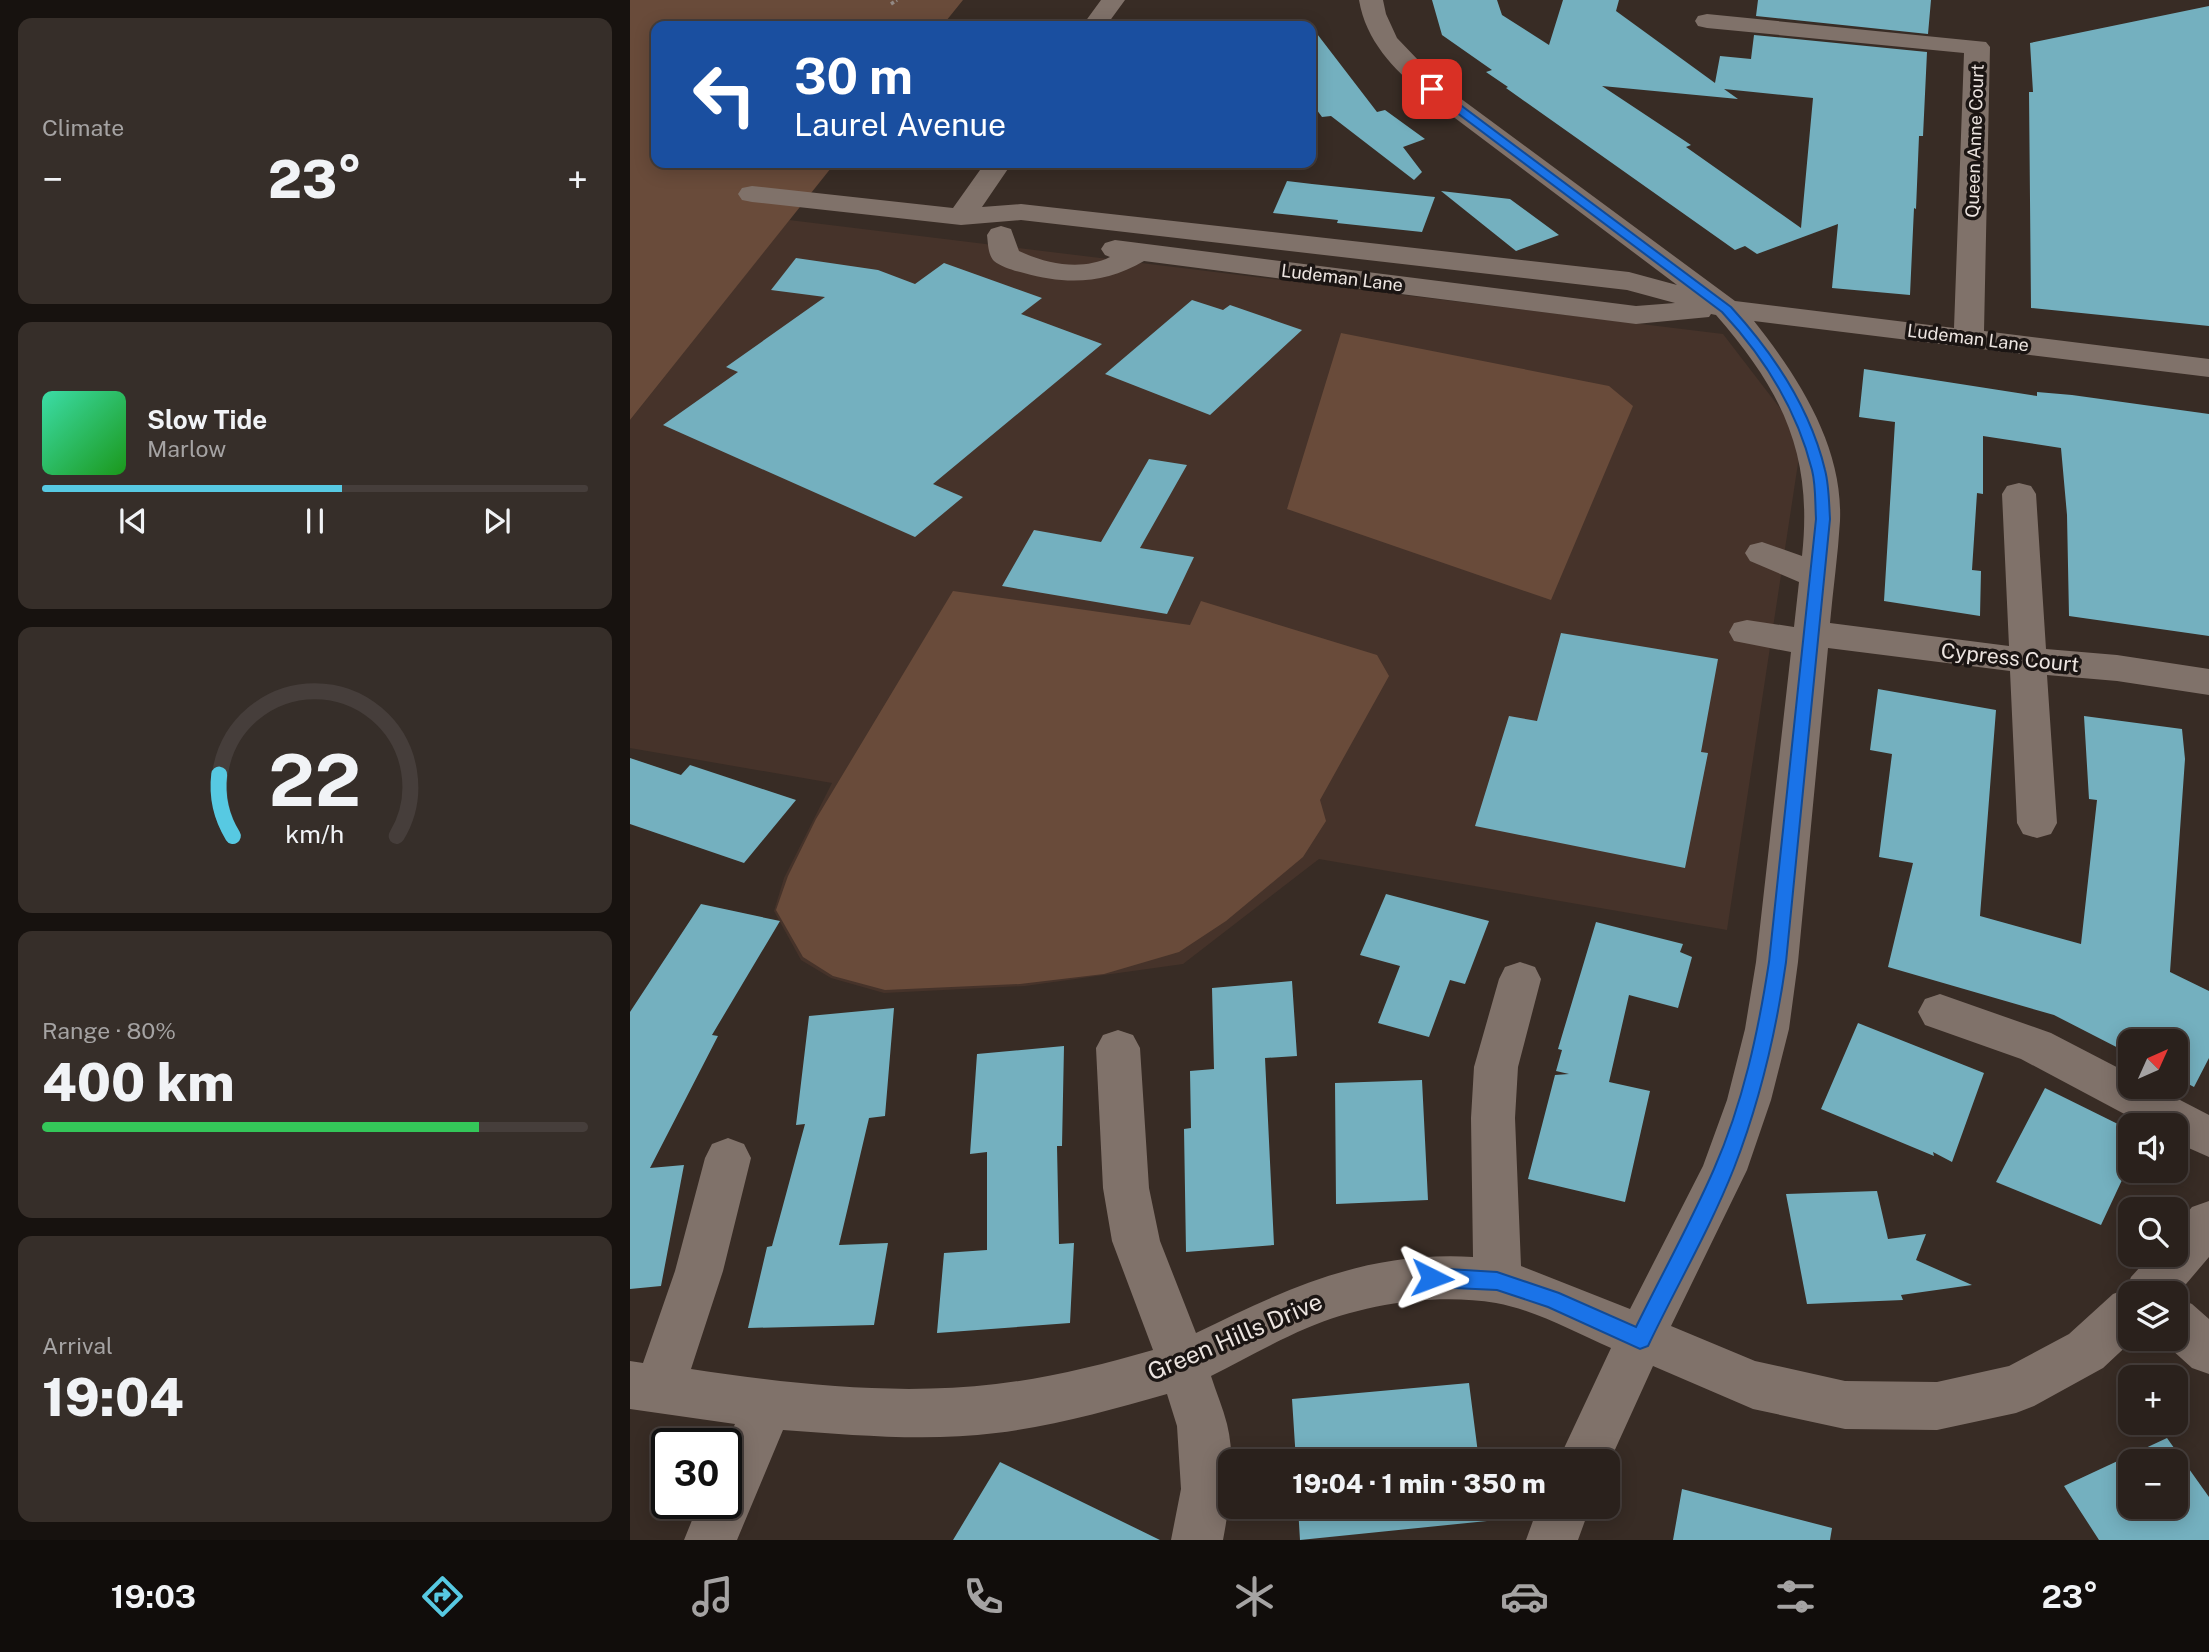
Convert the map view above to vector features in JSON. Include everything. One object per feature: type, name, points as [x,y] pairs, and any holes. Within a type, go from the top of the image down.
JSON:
[{"type":"street","points":[[1098,21],[1113,0]]},
{"type":"street","points":[[1371,0],[1372,13],[1382,36],[1403,63],[1432,89],[1727,309],[1758,343],[1784,384],[1804,427],[1819,472],[1823,519],[1777,962],[1767,1029],[1749,1100],[1724,1170],[1640,1339],[1590,1449]]},
{"type":"street","name":"Queen Anne Court","points":[[1707,21],[1977,47],[1969,338]]},
{"type":"street","points":[[961,217],[995,168]]},
{"type":"street","name":"Ludeman Lane","points":[[752,194],[817,199],[961,217],[1021,212],[1629,281],[1727,309],[2209,368]]},
{"type":"street","name":"Ludeman Lane","points":[[961,217],[1001,235],[1636,315],[1727,309]]},
{"type":"street","points":[[2019,494],[2037,822]]},
{"type":"street","points":[[1762,553],[1817,576]]},
{"type":"street","name":"Cypress Court","points":[[1748,632],[2117,668],[2209,682]]},
{"type":"street","points":[[1497,1281],[1493,1118],[1496,1067],[1520,979]]},
{"type":"street","points":[[1940,1012],[2036,1046],[2209,1137]]},
{"type":"street","points":[[1118,1048],[1126,1188],[1136,1241],[1183,1365],[1202,1426],[1207,1489],[1197,1540]]},
{"type":"street","points":[[645,1387],[699,1272],[728,1158]]},
{"type":"street","points":[[2158,1281],[2209,1222]]},
{"type":"street","name":"Green Hills Drive","points":[[645,1387],[769,1405],[894,1413],[995,1409],[1097,1390],[1183,1365],[1297,1308],[1364,1287],[1432,1278],[1497,1281],[1552,1299],[1640,1339],[1766,1388],[1845,1405],[1937,1406],[2016,1388],[2086,1351],[2118,1321]]},
{"type":"street","points":[[2188,1332],[2209,1351]]},
{"type":"street","points":[[710,1540],[769,1405]]},
{"type":"street","points":[[1552,1540],[1560,1519]]},
{"type":"path","points":[[891,4],[897,0]]},
{"type":"shaded area","points":[[630,0],[963,0],[946,21],[651,21],[651,168],[831,168],[630,420]]},
{"type":"shaded area","points":[[789,220],[1723,334],[1802,437],[1727,930],[1319,859],[1183,964],[1025,986],[884,993],[831,978],[801,960],[774,911],[784,878],[832,783],[630,748],[630,420]]},
{"type":"shaded area","points":[[1341,333],[1609,386],[1633,406],[1551,600],[1287,509]]},
{"type":"shaded area","points":[[953,591],[1190,625],[1201,601],[1377,655],[1389,676],[1320,800],[1326,821],[1303,857],[1226,921],[1179,952],[1104,974],[1020,984],[885,990],[833,976],[803,957],[776,910],[788,876],[816,819]]},
{"type":"building","points":[[1432,0],[1497,0],[1502,15],[1549,45],[1563,0],[1619,0],[1616,11],[1715,83],[1720,56],[1751,59],[1754,35],[1927,52],[1923,136],[1919,136],[1910,295],[1832,288],[1838,224],[1757,254],[1745,246],[1735,250],[1506,88],[1508,87],[1486,72],[1492,70],[1442,35]],"holes":[[[1602,86],[1738,99],[1724,89],[1813,98],[1801,228],[1686,147],[1691,145]]]},
{"type":"building","points":[[1758,0],[1931,0],[1928,34],[1756,16]]},
{"type":"building","points":[[2209,6],[2209,326],[2031,308],[2029,92],[2033,92],[2030,43]]},
{"type":"building","points":[[1316,33],[1377,112],[1385,110],[1425,139],[1403,147],[1422,172],[1414,180],[1331,116],[1322,117],[1316,109]]},
{"type":"building","points":[[1287,181],[1435,197],[1422,232],[1337,223],[1338,220],[1273,213]]},
{"type":"building","points":[[1441,191],[1510,199],[1559,235],[1516,251]]},
{"type":"building","points":[[796,258],[878,270],[915,284],[944,263],[1042,298],[1021,314],[1102,344],[933,484],[963,497],[915,537],[663,425],[738,372],[726,367],[825,297],[771,290]]},
{"type":"building","points":[[1192,300],[1223,310],[1230,305],[1302,330],[1210,415],[1105,374]]},
{"type":"building","points":[[1864,369],[2037,396],[2037,392],[2072,395],[2209,414],[2209,636],[2069,616],[2067,515],[2061,448],[1983,436],[1983,494],[1977,493],[1972,570],[1981,571],[1980,616],[1884,601],[1895,422],[1859,417]]},
{"type":"building","points":[[1149,459],[1187,465],[1140,548],[1194,557],[1167,614],[1002,586],[1034,530],[1101,542]]},
{"type":"building","points":[[1561,633],[1718,659],[1701,752],[1708,753],[1685,868],[1475,826],[1509,716],[1537,721]]},
{"type":"building","points":[[1878,689],[1996,710],[1980,916],[2081,944],[2097,800],[2089,799],[2084,716],[2182,729],[2185,759],[2170,972],[2209,991],[2209,1058],[2194,1087],[2188,1084],[2188,1029],[2118,1029],[2118,1048],[2054,1015],[1888,967],[1913,863],[1879,857],[1892,754],[1870,750]]},
{"type":"building","points":[[630,758],[681,775],[690,765],[796,800],[744,863],[630,824]]},
{"type":"building","points":[[1386,894],[1489,921],[1465,984],[1450,980],[1429,1037],[1378,1023],[1400,966],[1360,955]]},
{"type":"building","points":[[701,904],[780,921],[712,1035],[718,1036],[650,1168],[684,1165],[661,1286],[630,1289],[630,1012]]},
{"type":"building","points":[[1596,922],[1683,944],[1680,952],[1692,957],[1678,1008],[1629,995],[1609,1082],[1650,1091],[1625,1202],[1528,1179],[1555,1075],[1569,1074],[1556,1071],[1562,1050],[1558,1049]]},
{"type":"building","points":[[1292,981],[1297,1056],[1265,1058],[1274,1245],[1186,1252],[1184,1129],[1191,1128],[1190,1071],[1214,1069],[1212,988]]},
{"type":"building","points":[[894,1008],[885,1116],[869,1118],[839,1245],[888,1243],[874,1325],[748,1328],[767,1247],[772,1246],[805,1124],[796,1125],[809,1016]]},
{"type":"building","points":[[1858,1023],[1984,1073],[1952,1162],[1933,1152],[1934,1156],[1821,1109]]},
{"type":"building","points":[[1064,1046],[1062,1146],[1057,1146],[1059,1244],[1074,1243],[1070,1323],[937,1333],[944,1253],[987,1250],[987,1152],[970,1154],[977,1054]]},
{"type":"building","points":[[1422,1080],[1428,1200],[1336,1204],[1335,1083]]},
{"type":"building","points":[[2045,1088],[2118,1124],[2118,1183],[2121,1183],[2101,1225],[1996,1182]]},
{"type":"building","points":[[1877,1191],[1888,1239],[1926,1234],[1916,1260],[1972,1285],[1901,1295],[1903,1300],[1807,1304],[1786,1194]]},
{"type":"building","points":[[1469,1383],[1477,1449],[1295,1449],[1292,1399]]},
{"type":"building","points":[[2167,1438],[2175,1449],[2143,1449]]},
{"type":"building","points":[[2118,1461],[2118,1519],[2188,1519],[2188,1468],[2209,1497],[2209,1540],[2099,1540],[2064,1486]]},
{"type":"building","points":[[1000,1462],[1160,1540],[953,1540]]},
{"type":"building","points":[[1682,1489],[1832,1528],[1830,1540],[1673,1540]]},
{"type":"building","points":[[1299,1519],[1487,1521],[1300,1540]]},
{"type":"route","points":[[1432,89],[1727,309],[1758,343],[1784,384],[1804,427],[1819,472],[1823,519],[1777,962],[1767,1029],[1749,1100],[1724,1170],[1640,1339],[1552,1299],[1497,1281],[1432,1278]]}]
